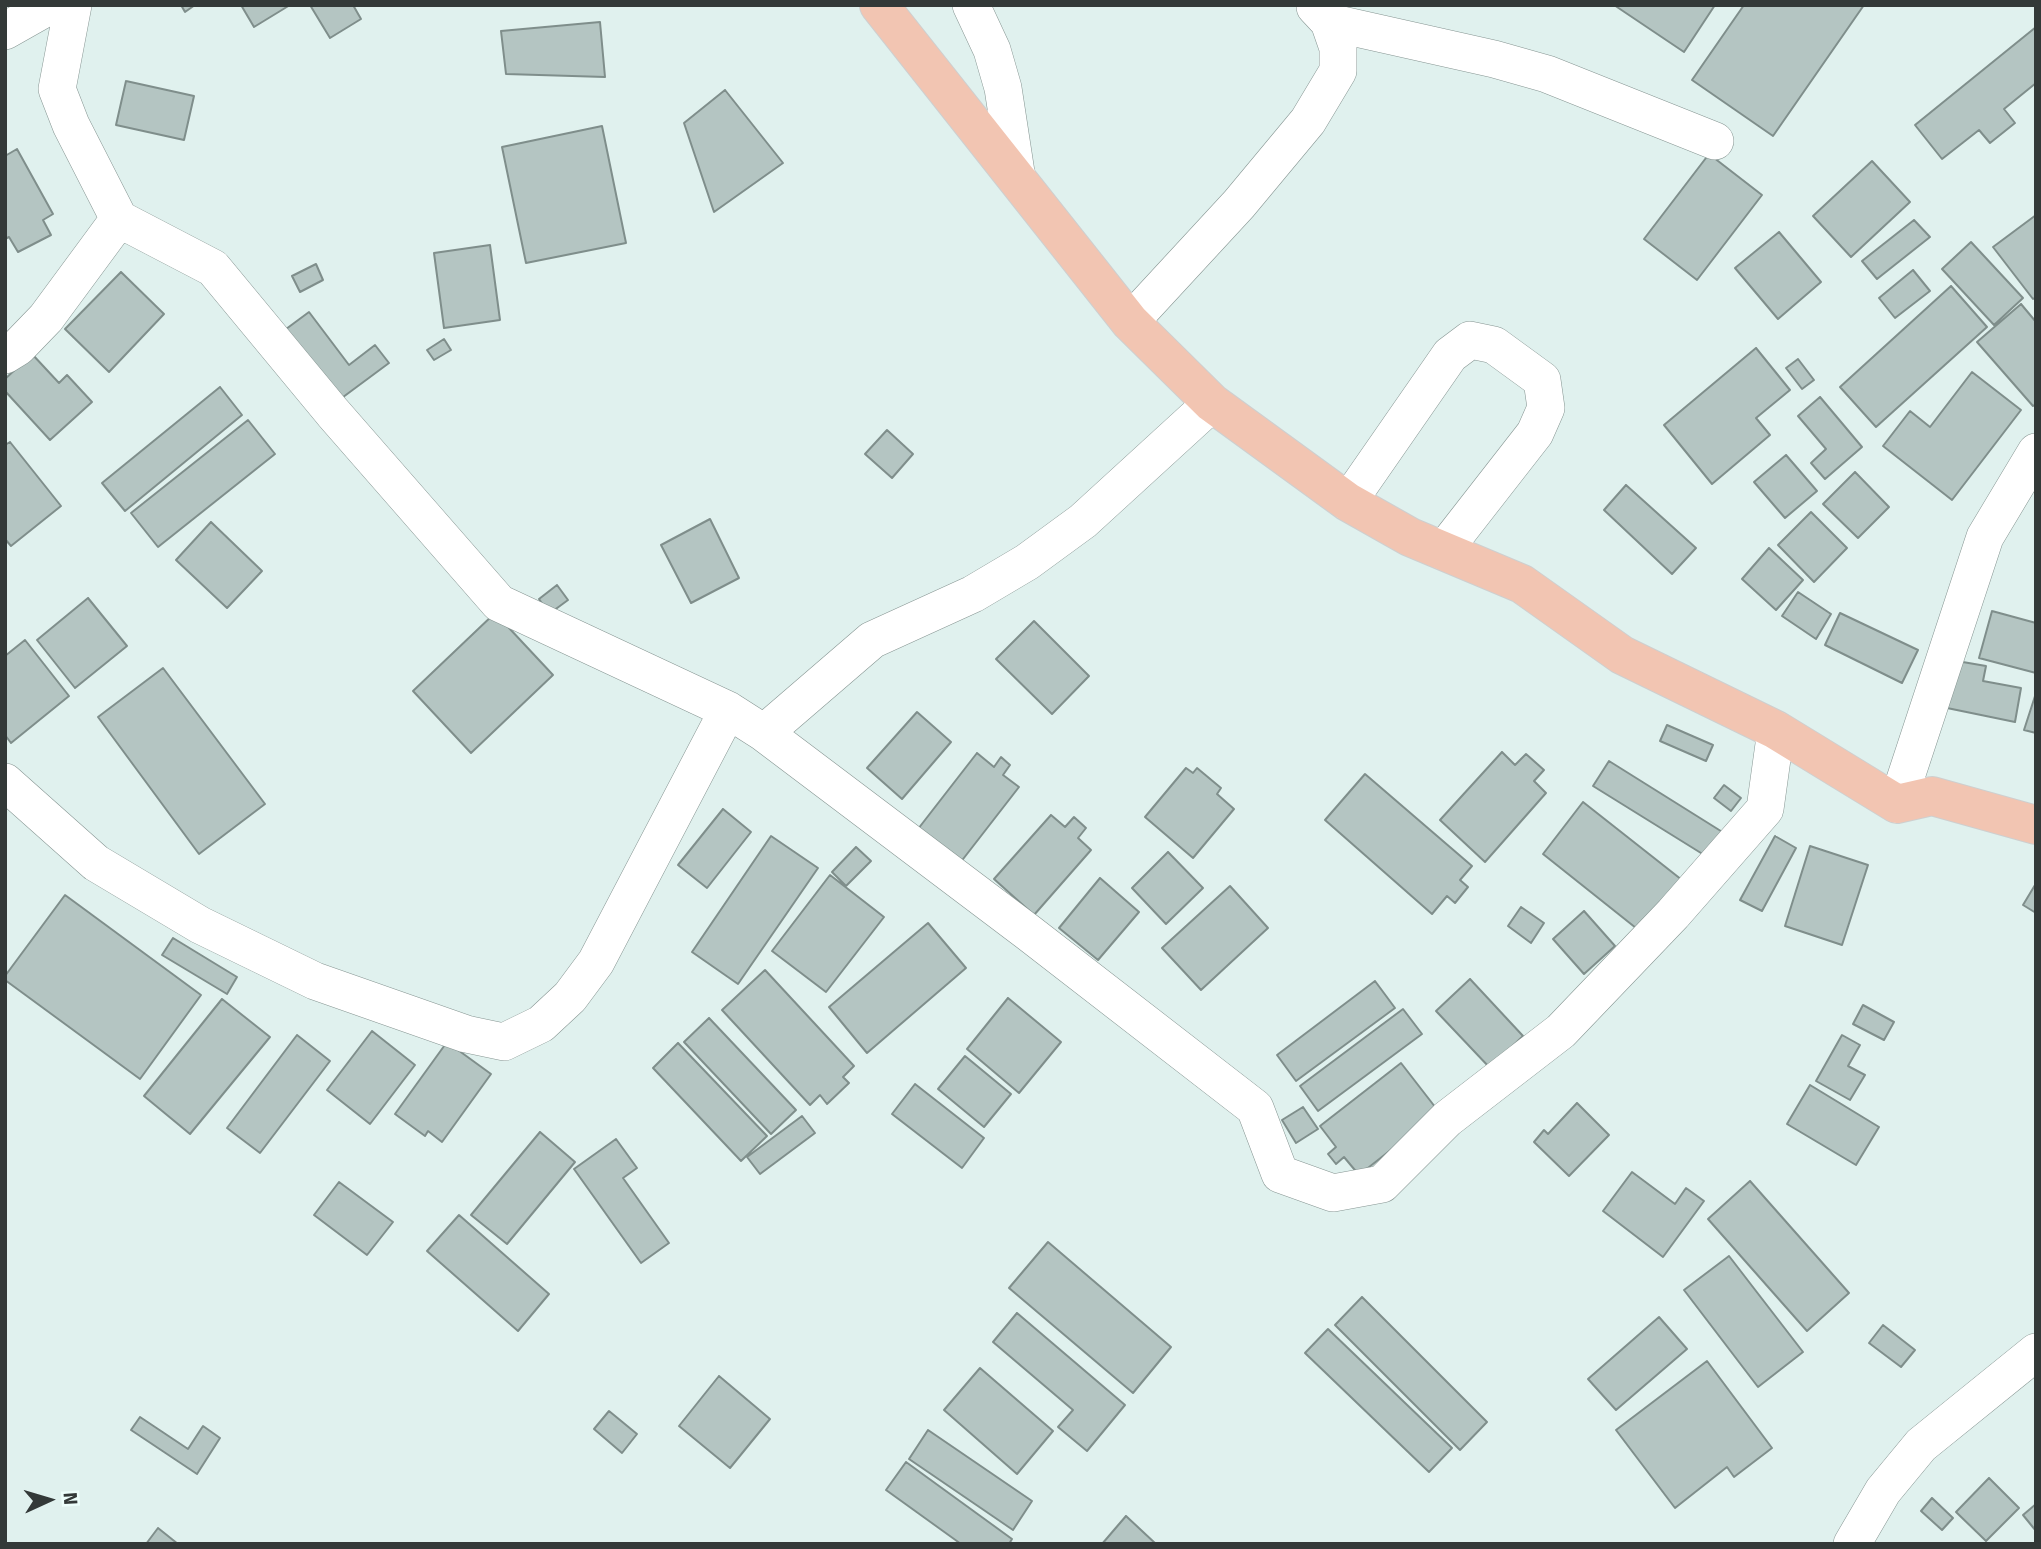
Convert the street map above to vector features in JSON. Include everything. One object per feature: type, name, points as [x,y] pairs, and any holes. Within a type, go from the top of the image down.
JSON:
[{"type":"main road","points":[[879,5],[1130,322],[1212,403],[1348,502],[1410,537],[1522,584],[1622,655],[1776,730],[1897,804],[1932,796],[2036,825]]},
{"type":"street","points":[[5,31],[51,5]]},
{"type":"street","points":[[72,5],[57,89],[71,125],[119,219],[213,268],[333,413],[499,603],[728,710],[764,733],[1255,1108],[1280,1174],[1333,1193],[1382,1184],[1447,1119],[1561,1031],[1673,914],[1765,809],[1776,730]]},
{"type":"street","points":[[971,5],[992,50],[1003,88],[1017,179]]},
{"type":"street","points":[[1321,14],[1547,74],[1715,141]]},
{"type":"street","points":[[1130,322],[1239,204],[1308,121],[1338,71],[1338,48],[1321,14]]},
{"type":"street","points":[[5,355],[18,347],[47,318],[119,219]]},
{"type":"street","points":[[1348,502],[1450,355],[1470,340],[1493,345],[1542,380],[1546,408],[1535,433],[1443,551]]},
{"type":"street","points":[[764,733],[872,639],[973,594],[1027,562],[1083,521],[1212,403]]},
{"type":"street","points":[[1897,804],[1985,537],[2036,452]]},
{"type":"street","points":[[5,782],[96,863],[200,925],[315,981],[466,1034],[504,1042],[541,1024],[570,997],[596,962],[728,710]]},
{"type":"street","points":[[1852,1544],[1883,1491],[1921,1445],[2036,1352]]},
{"type":"building","points":[[181,5],[195,5],[185,12]]},
{"type":"building","points":[[241,5],[290,5],[254,27]]},
{"type":"building","points":[[310,5],[353,5],[361,19],[330,38]]},
{"type":"building","points":[[1614,5],[1715,5],[1684,52]]},
{"type":"building","points":[[1744,5],[1864,5],[1773,136],[1692,80]]},
{"type":"building","points":[[600,22],[605,77],[506,74],[501,31]]},
{"type":"building","points":[[2036,27],[2036,83],[2004,109],[2015,123],[1990,143],[1979,130],[1942,159],[1915,125]]},
{"type":"building","points":[[126,81],[194,96],[184,140],[116,125]]},
{"type":"building","points":[[725,90],[783,163],[714,212],[684,123]]},
{"type":"building","points":[[602,126],[626,243],[526,263],[502,147]]},
{"type":"building","points":[[17,149],[53,214],[43,220],[51,235],[18,252],[9,237],[5,239],[5,156]]},
{"type":"building","points":[[1709,154],[1762,195],[1697,280],[1644,239]]},
{"type":"building","points":[[1872,161],[1910,202],[1851,257],[1813,216]]},
{"type":"building","points":[[2036,215],[2036,297],[2033,299],[1993,247]]},
{"type":"building","points":[[1914,220],[1930,237],[1877,279],[1862,261]]},
{"type":"building","points":[[1779,232],[1821,282],[1778,319],[1735,268]]},
{"type":"building","points":[[1971,242],[2023,298],[1994,325],[1942,269]]},
{"type":"building","points":[[490,245],[500,320],[444,328],[434,253]]},
{"type":"building","points":[[316,264],[323,280],[300,292],[292,276]]},
{"type":"building","points":[[1913,270],[1930,291],[1895,318],[1879,298]]},
{"type":"building","points":[[121,272],[164,314],[109,372],[65,329]]},
{"type":"building","points":[[1951,286],[1987,327],[1876,427],[1840,387]]},
{"type":"building","points":[[2021,304],[2036,322],[2036,404],[2033,406],[1977,342]]},
{"type":"building","points":[[309,312],[349,365],[375,345],[389,363],[331,406],[278,335]]},
{"type":"building","points":[[444,339],[451,350],[434,360],[427,350]]},
{"type":"building","points":[[1756,348],[1790,390],[1756,418],[1770,435],[1712,484],[1664,425]]},
{"type":"building","points":[[32,354],[59,383],[67,375],[92,402],[50,440],[5,391],[5,379]]},
{"type":"building","points":[[1798,359],[1814,380],[1802,389],[1786,368]]},
{"type":"building","points":[[1972,372],[2021,410],[1952,500],[1883,446],[1910,411],[1930,427]]},
{"type":"building","points":[[220,387],[242,415],[125,511],[102,483]]},
{"type":"building","points":[[1820,397],[1862,447],[1825,479],[1811,463],[1826,449],[1798,416]]},
{"type":"building","points":[[248,420],[275,454],[158,547],[131,513]]},
{"type":"building","points":[[887,430],[913,454],[892,478],[865,454]]},
{"type":"building","points":[[10,442],[61,506],[11,546],[5,539],[5,445]]},
{"type":"building","points":[[1786,455],[1817,491],[1785,518],[1754,482]]},
{"type":"building","points":[[1855,472],[1889,507],[1858,538],[1823,504]]},
{"type":"building","points":[[1626,485],[1696,548],[1672,574],[1604,510]]},
{"type":"building","points":[[1811,512],[1847,548],[1814,582],[1778,545]]},
{"type":"building","points":[[710,519],[739,578],[691,603],[661,545]]},
{"type":"building","points":[[211,522],[262,571],[227,608],[176,560]]},
{"type":"building","points":[[1769,548],[1803,580],[1776,610],[1742,579]]},
{"type":"building","points":[[557,585],[568,600],[549,614],[539,599]]},
{"type":"building","points":[[1798,592],[1831,614],[1816,639],[1782,616]]},
{"type":"building","points":[[88,598],[127,646],[75,688],[37,640]]},
{"type":"building","points":[[1992,611],[2036,623],[2036,673],[1979,658]]},
{"type":"building","points":[[495,613],[553,675],[471,753],[413,691]]},
{"type":"building","points":[[1840,613],[1918,650],[1902,683],[1825,645]]},
{"type":"building","points":[[1034,621],[1089,676],[1052,714],[996,659]]},
{"type":"building","points":[[25,640],[69,696],[11,743],[5,735],[5,656]]},
{"type":"building","points":[[1957,661],[1986,666],[1983,681],[2021,688],[2015,722],[1947,708]]},
{"type":"building","points":[[163,668],[265,804],[199,854],[98,717]]},
{"type":"building","points":[[2036,693],[2036,733],[2024,730]]},
{"type":"building","points":[[917,712],[951,742],[902,799],[867,768]]},
{"type":"building","points":[[1667,725],[1713,745],[1706,761],[1660,741]]},
{"type":"building","points":[[1502,752],[1515,765],[1526,754],[1544,770],[1534,781],[1546,793],[1485,862],[1440,820]]},
{"type":"building","points":[[977,753],[994,767],[1001,757],[1010,765],[1003,775],[1019,787],[960,863],[918,829]]},
{"type":"building","points":[[1609,761],[1724,833],[1709,858],[1593,786]]},
{"type":"building","points":[[1186,768],[1193,773],[1197,768],[1221,788],[1217,794],[1234,809],[1193,858],[1145,817]]},
{"type":"building","points":[[1365,774],[1472,866],[1460,880],[1468,887],[1455,903],[1447,896],[1432,914],[1325,820]]},
{"type":"building","points":[[1724,785],[1741,798],[1731,811],[1714,798]]},
{"type":"building","points":[[1583,802],[1682,880],[1641,932],[1543,854]]},
{"type":"building","points":[[723,809],[751,832],[707,888],[678,865]]},
{"type":"building","points":[[1051,815],[1065,827],[1074,817],[1086,828],[1078,838],[1091,850],[1034,915],[994,879]]},
{"type":"building","points":[[771,836],[818,868],[738,984],[692,952]]},
{"type":"building","points":[[1775,836],[1796,848],[1762,911],[1740,900]]},
{"type":"building","points":[[1810,846],[1868,865],[1842,945],[1785,926]]},
{"type":"building","points":[[856,847],[871,861],[846,886],[832,872]]},
{"type":"building","points":[[1168,852],[1203,888],[1166,924],[1132,888]]},
{"type":"building","points":[[830,875],[884,917],[826,992],[772,951]]},
{"type":"building","points":[[1100,878],[1139,912],[1098,960],[1059,928]]},
{"type":"building","points":[[2036,885],[2036,913],[2023,905]]},
{"type":"building","points":[[1230,886],[1268,928],[1201,990],[1162,948]]},
{"type":"building","points":[[65,895],[201,995],[140,1079],[5,980],[5,976]]},
{"type":"building","points":[[1521,907],[1544,923],[1531,943],[1508,926]]},
{"type":"building","points":[[1584,911],[1615,946],[1584,974],[1553,939]]},
{"type":"building","points":[[928,923],[966,968],[867,1053],[829,1007]]},
{"type":"building","points":[[173,938],[237,977],[227,994],[162,955]]},
{"type":"building","points":[[765,970],[854,1066],[843,1077],[849,1083],[827,1104],[820,1095],[810,1105],[722,1010]]},
{"type":"building","points":[[1470,979],[1523,1036],[1490,1068],[1436,1011]]},
{"type":"building","points":[[1375,981],[1395,1008],[1296,1081],[1277,1055]]},
{"type":"building","points":[[1008,998],[1061,1042],[1019,1093],[967,1049]]},
{"type":"building","points":[[222,999],[270,1037],[190,1134],[144,1096]]},
{"type":"building","points":[[1863,1005],[1894,1022],[1884,1040],[1853,1024]]},
{"type":"building","points":[[1403,1009],[1422,1034],[1318,1111],[1300,1086]]},
{"type":"building","points":[[709,1018],[796,1110],[771,1134],[684,1042]]},
{"type":"building","points":[[372,1031],[415,1065],[370,1124],[327,1090]]},
{"type":"building","points":[[297,1035],[330,1061],[260,1153],[227,1128]]},
{"type":"building","points":[[1842,1035],[1860,1045],[1848,1066],[1865,1075],[1850,1100],[1816,1081]]},
{"type":"building","points":[[447,1042],[491,1074],[442,1142],[428,1131],[425,1136],[395,1114]]},
{"type":"building","points":[[678,1043],[767,1136],[741,1161],[653,1068]]},
{"type":"building","points":[[965,1056],[1011,1094],[984,1127],[938,1089]]},
{"type":"building","points":[[1401,1063],[1439,1112],[1359,1175],[1344,1157],[1336,1164],[1328,1154],[1336,1147],[1320,1126]]},
{"type":"building","points":[[915,1084],[984,1138],[962,1168],[892,1114]]},
{"type":"building","points":[[1810,1085],[1879,1127],[1856,1165],[1787,1124]]},
{"type":"building","points":[[1577,1103],[1609,1135],[1569,1176],[1534,1142],[1544,1130],[1548,1134]]},
{"type":"building","points":[[1303,1107],[1318,1129],[1296,1143],[1282,1120]]},
{"type":"building","points":[[802,1116],[815,1133],[760,1174],[747,1157]]},
{"type":"building","points":[[540,1132],[575,1162],[507,1244],[471,1215]]},
{"type":"building","points":[[616,1139],[637,1168],[623,1178],[669,1243],[641,1263],[574,1169]]},
{"type":"building","points":[[1632,1172],[1675,1204],[1686,1188],[1704,1201],[1663,1257],[1603,1211]]},
{"type":"building","points":[[1750,1181],[1849,1293],[1807,1331],[1708,1219]]},
{"type":"building","points":[[339,1182],[393,1222],[367,1255],[314,1215]]},
{"type":"building","points":[[459,1215],[549,1294],[518,1331],[427,1251]]},
{"type":"building","points":[[1048,1242],[1171,1347],[1133,1393],[1009,1288]]},
{"type":"building","points":[[1729,1256],[1803,1352],[1758,1387],[1684,1290]]},
{"type":"building","points":[[1362,1297],[1487,1422],[1460,1450],[1335,1325]]},
{"type":"building","points":[[1017,1313],[1125,1405],[1087,1451],[1058,1427],[1073,1410],[993,1342]]},
{"type":"building","points":[[1659,1317],[1687,1349],[1616,1410],[1588,1379]]},
{"type":"building","points":[[1883,1325],[1915,1350],[1901,1367],[1869,1343]]},
{"type":"building","points":[[1328,1329],[1452,1448],[1429,1472],[1305,1353]]},
{"type":"building","points":[[1707,1361],[1772,1448],[1734,1477],[1727,1467],[1675,1508],[1616,1430]]},
{"type":"building","points":[[980,1368],[1053,1431],[1017,1474],[944,1410]]},
{"type":"building","points":[[719,1376],[770,1419],[730,1468],[679,1426]]},
{"type":"building","points":[[609,1411],[637,1434],[622,1453],[594,1429]]},
{"type":"building","points":[[140,1417],[188,1449],[203,1426],[220,1438],[197,1474],[131,1430]]},
{"type":"building","points":[[928,1430],[1032,1501],[1013,1530],[909,1459]]},
{"type":"building","points":[[906,1462],[1012,1539],[1009,1544],[961,1544],[886,1490]]},
{"type":"building","points":[[1989,1478],[2019,1508],[1986,1541],[1956,1512]]},
{"type":"building","points":[[1932,1498],[1953,1518],[1942,1530],[1921,1511]]},
{"type":"building","points":[[2036,1504],[2036,1531],[2023,1515]]},
{"type":"building","points":[[1126,1516],[1156,1544],[1102,1544]]},
{"type":"building","points":[[158,1528],[178,1544],[146,1544]]}]
